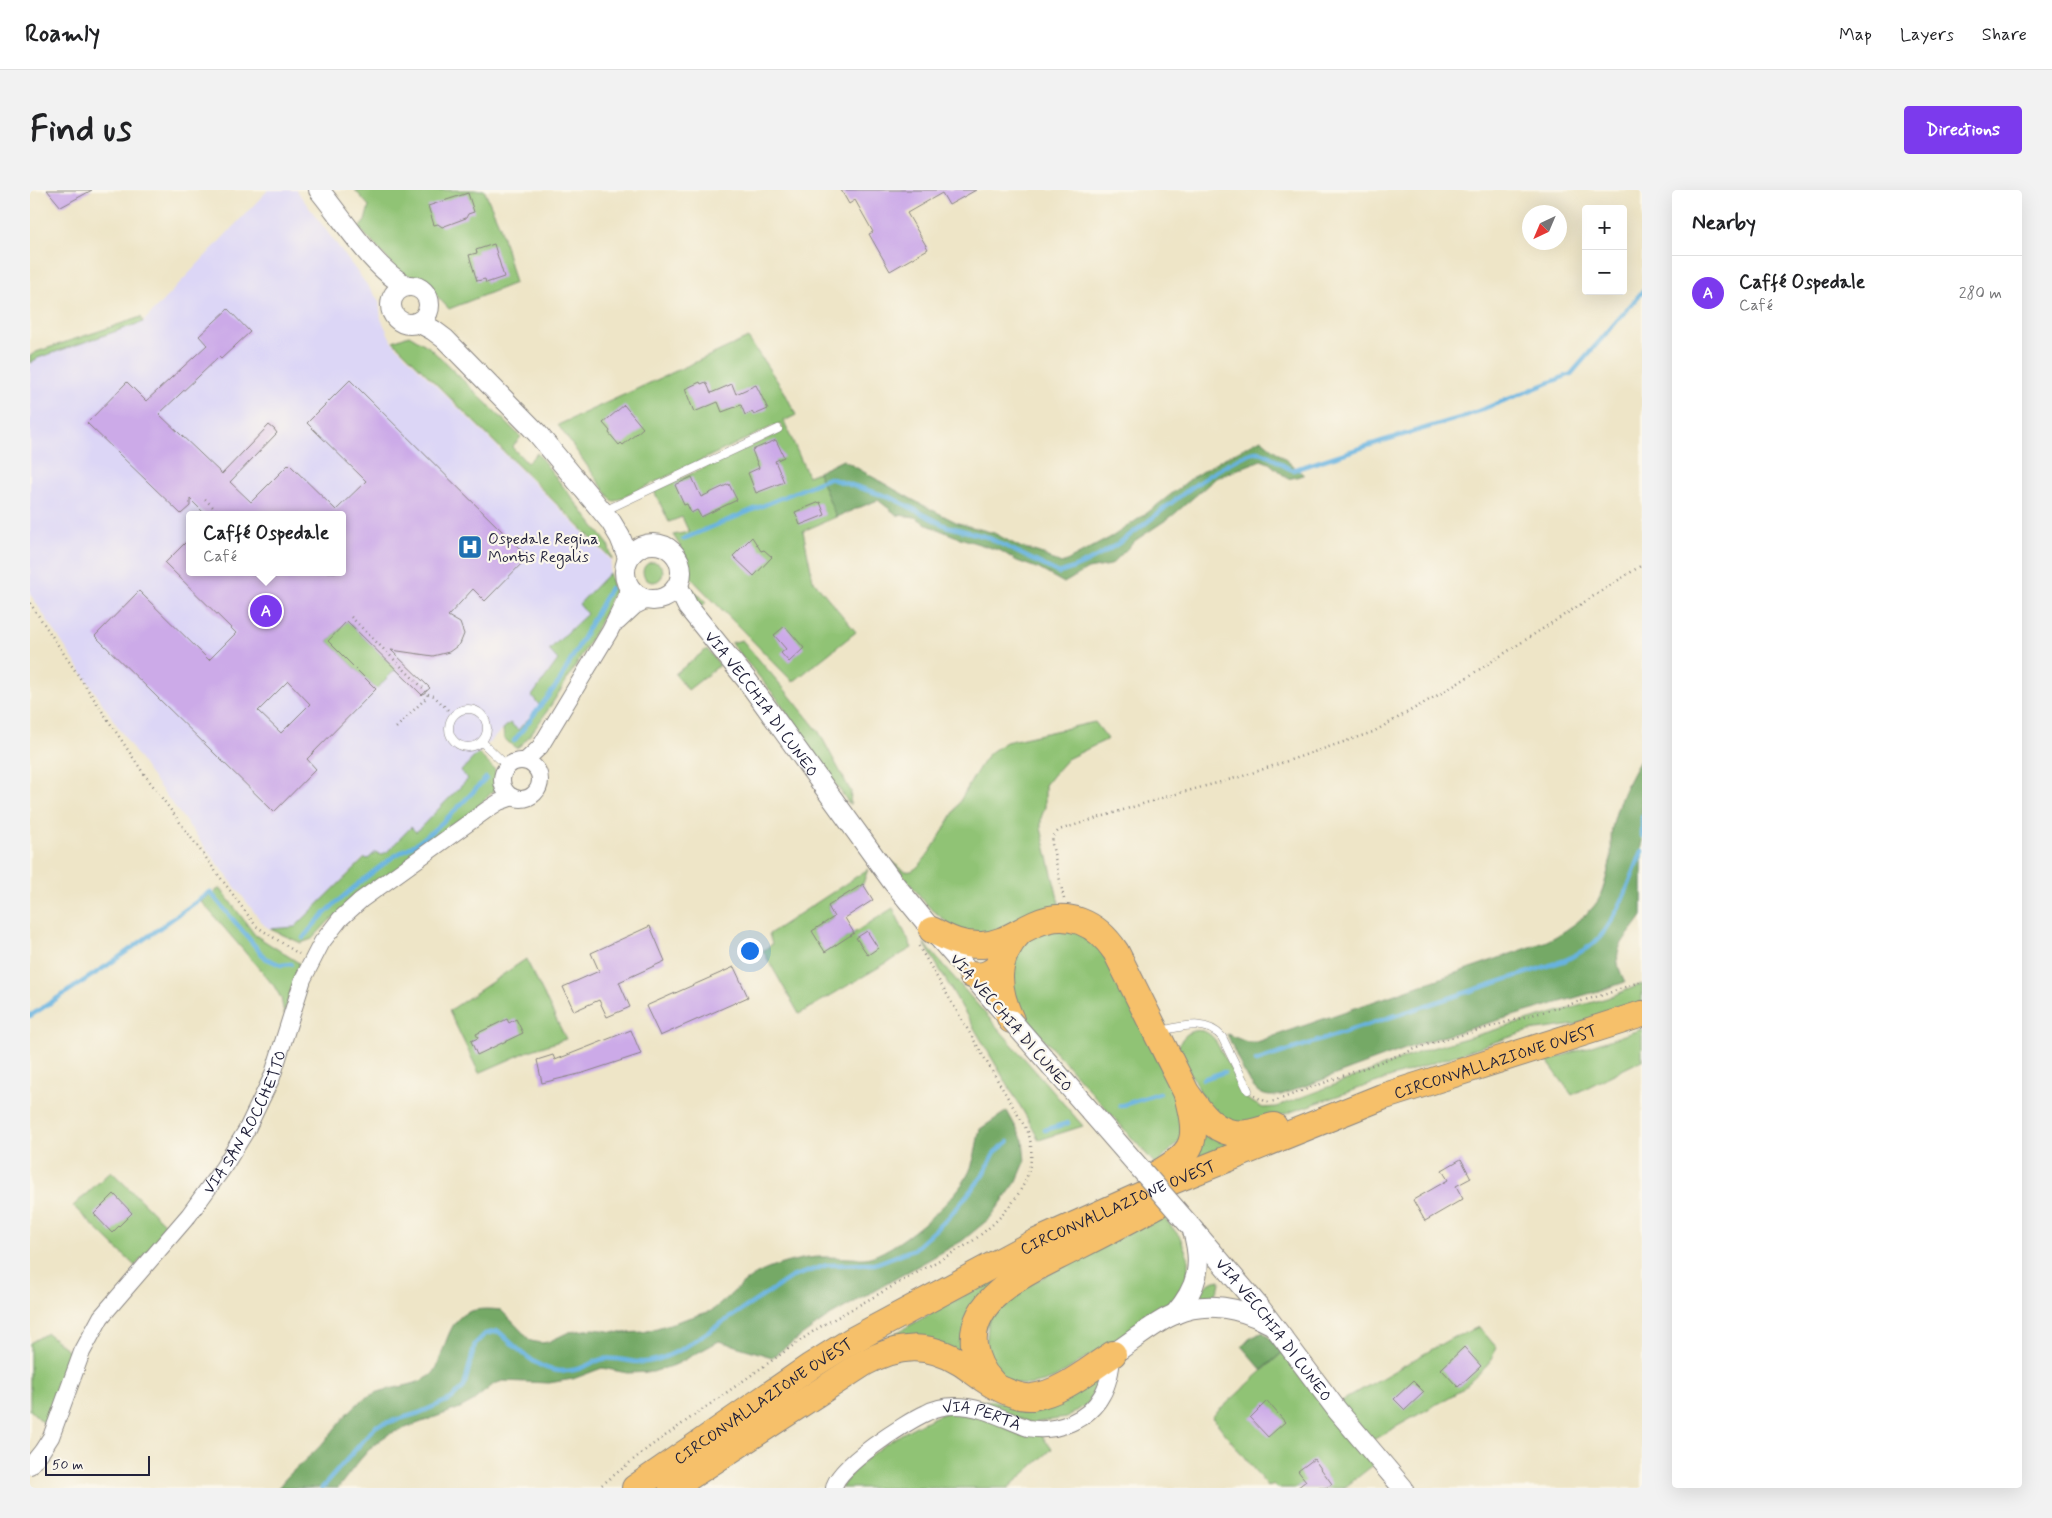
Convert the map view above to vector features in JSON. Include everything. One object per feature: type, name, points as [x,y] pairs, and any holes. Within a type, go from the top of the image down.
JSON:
[{"type":"highway","points":[[925,936],[964,944],[984,945],[1005,940],[1042,921],[1069,918],[1090,925],[1101,932],[1109,942],[1186,1092],[1209,1121],[1228,1132],[1247,1133],[1382,1097]]},
{"type":"highway","points":[[1011,1020],[1000,986],[1001,964],[1007,947],[1020,932]]},
{"type":"highway","points":[[984,945],[973,959],[971,974],[983,976],[1001,964]]},
{"type":"highway","name":"CIRCONVALLAZIONE OVEST","points":[[635,1488],[811,1366],[851,1341],[965,1278],[1057,1232],[1269,1141],[1382,1097],[1642,1014]]},
{"type":"highway","points":[[1057,1232],[1183,1158],[1188,1151],[1193,1133],[1191,1112],[1186,1092]]},
{"type":"highway","points":[[1007,1392],[991,1381],[985,1374],[980,1367],[975,1349],[974,1329],[978,1318],[991,1299],[1025,1274],[1222,1171],[1269,1141]]},
{"type":"highway","points":[[672,1488],[864,1363],[894,1350],[909,1348],[935,1350],[1007,1392],[1026,1397],[1060,1388],[1113,1354]]},
{"type":"street","points":[[319,190],[375,260],[397,281],[400,292]]},
{"type":"street","points":[[413,286],[423,290],[428,297],[429,305],[422,318],[405,323],[394,315],[392,307],[400,292],[413,286]]},
{"type":"street","points":[[422,318],[537,432],[636,551]]},
{"type":"street","points":[[507,766],[519,761],[531,766],[540,747],[610,631],[623,604],[628,586],[624,572],[636,551],[654,544],[666,546],[675,554],[680,564],[682,576],[664,595],[624,615],[610,631]]},
{"type":"street","name":"VIA VECCHIA DI CUNEO","points":[[628,586],[640,598],[664,595],[675,602],[700,623],[728,655],[880,866],[925,936],[971,974],[1191,1227],[1275,1327],[1338,1410],[1404,1488]]},
{"type":"street","name":"VIA SAN ROCCHETTO","points":[[488,809],[496,798],[502,784],[502,775],[507,766]]},
{"type":"street","name":"VIA SAN ROCCHETTO","points":[[30,1466],[42,1452],[51,1437],[82,1352],[101,1317],[189,1216],[218,1176],[246,1132],[269,1084],[311,962],[330,930],[351,908],[488,809],[499,802],[513,797],[529,797],[539,785],[540,777],[531,766]]},
{"type":"street","points":[[502,784],[513,797]]},
{"type":"street","points":[[1113,1354],[1175,1314],[1186,1301],[1194,1285],[1198,1268],[1198,1254],[1191,1227]]},
{"type":"street","points":[[1194,1285],[1212,1274],[1232,1275],[1224,1294],[1209,1306]]},
{"type":"street","points":[[1175,1314],[1209,1306],[1245,1312],[1275,1327]]},
{"type":"street","name":"VIA PERTÀ","points":[[834,1488],[837,1478],[865,1452],[909,1422],[937,1409],[954,1406],[974,1408],[1037,1430],[1056,1428],[1077,1420],[1096,1405],[1102,1396],[1110,1374],[1113,1354]]},
{"type":"lane","points":[[607,517],[778,428]]},
{"type":"lane","points":[[466,709],[475,710],[480,714],[485,719],[487,730],[482,742],[470,748],[460,747],[455,743],[451,738],[448,727],[454,715],[466,709]]},
{"type":"lane","points":[[482,742],[507,766]]},
{"type":"lane","points":[[1156,1032],[1198,1025],[1208,1026],[1216,1030],[1222,1037],[1248,1090]]},
{"type":"path","points":[[205,499],[217,511]]},
{"type":"path","points":[[1069,918],[1052,844],[1053,836],[1059,830],[1165,796],[1243,776],[1373,732],[1452,687],[1642,565]]},
{"type":"path","points":[[30,603],[142,771],[256,926],[311,962]]},
{"type":"path","points":[[351,617],[427,693],[434,696],[454,715]]},
{"type":"path","points":[[396,728],[427,693]]},
{"type":"path","points":[[598,1488],[648,1448],[818,1328],[970,1243],[990,1227],[1022,1188],[1031,1167],[1033,1156],[1028,1132],[925,936]]},
{"type":"path","points":[[1248,1090],[1260,1099],[1275,1101],[1426,1046],[1606,994],[1642,981]]},
{"type":"shaded area","name":"Ospedale Regina Montis Regalis","points":[[268,190],[296,190],[379,301],[381,319],[392,342],[611,560],[609,573],[579,604],[587,614],[549,650],[558,659],[532,696],[540,706],[518,730],[509,723],[461,771],[468,779],[416,832],[411,827],[387,852],[368,859],[364,858],[295,927],[270,929],[264,925],[146,769],[30,594],[30,363],[38,358],[143,322]]},
{"type":"green space","points":[[355,190],[484,190],[500,226],[515,283],[449,309],[422,280],[409,277],[397,269],[359,228],[365,221],[369,206]]},
{"type":"green space","points":[[141,317],[143,322],[38,358],[30,363],[30,356],[36,352]]},
{"type":"green space","points":[[409,335],[429,347],[521,437],[512,447],[527,463],[537,453],[608,544],[612,559],[393,341]]},
{"type":"green space","points":[[748,338],[784,391],[796,415],[784,421],[808,476],[818,472],[836,517],[803,531],[813,580],[856,632],[793,682],[688,575],[684,554],[673,535],[689,532],[682,517],[669,522],[654,491],[783,431],[780,423],[613,502],[558,425]]},
{"type":"green space","points":[[1261,439],[1304,475],[1288,479],[1269,463],[1261,460],[1216,478],[1172,516],[1136,540],[1111,565],[1088,569],[1064,583],[1039,569],[1017,561],[1001,551],[957,537],[930,526],[915,517],[897,515],[878,500],[836,517],[818,472],[843,460],[958,523],[994,533],[1020,547],[1040,553],[1061,564],[1113,536],[1147,513],[1193,477]]},
{"type":"green space","points":[[653,562],[660,565],[663,572],[660,579],[653,582],[646,579],[643,572],[646,565]]},
{"type":"green space","points":[[609,573],[614,591],[601,620],[543,716],[523,743],[516,748],[504,739],[503,729],[510,723],[518,730],[540,706],[532,696],[558,660],[549,650],[587,614],[579,604]]},
{"type":"green space","points":[[687,583],[706,602],[701,608],[691,598]]},
{"type":"green space","points":[[347,621],[396,669],[376,689],[328,641]]},
{"type":"green space","points":[[742,640],[819,732],[851,792],[850,805],[776,697],[731,643]]},
{"type":"green space","points":[[707,649],[720,665],[688,690],[675,674]]},
{"type":"green space","points":[[1095,722],[1108,739],[1067,759],[1045,785],[1045,807],[1041,818],[1041,828],[1060,907],[994,933],[957,931],[927,905],[892,861],[906,871],[911,871],[919,865],[940,836],[982,764],[990,753],[1006,742]]},
{"type":"green space","points":[[478,753],[495,770],[496,783],[494,790],[466,819],[329,921],[312,939],[301,943],[270,929],[295,927],[365,858],[368,859],[376,852],[380,855],[387,852],[411,827],[416,832],[468,779],[461,771]]},
{"type":"green space","points":[[1642,757],[1642,916],[1620,946],[1618,953],[1620,970],[1625,982],[1424,1042],[1281,1095],[1264,1095],[1256,1090],[1246,1076],[1227,1034],[1247,1042],[1257,1042],[1542,943],[1557,936],[1581,919],[1601,895],[1611,858],[1611,832],[1614,819],[1628,782]]},
{"type":"green space","points":[[868,869],[863,884],[828,906],[834,917],[812,931],[825,951],[893,908],[912,948],[799,1014],[763,951],[772,944],[769,934]]},
{"type":"green space","points":[[220,888],[255,935],[299,963],[284,1014],[281,998],[274,986],[201,901]]},
{"type":"green space","points":[[1043,930],[1076,930],[1106,955],[1178,1101],[1185,1135],[1156,1165],[1021,1013],[1011,992],[1016,949]]},
{"type":"green space","points":[[924,943],[1083,1126],[1039,1140]]},
{"type":"green space","points":[[526,959],[566,1039],[529,1051],[479,1073],[449,1011]]},
{"type":"green space","points":[[1642,984],[1642,1003],[1575,1025],[1529,1031],[1247,1126],[1212,1114],[1178,1050],[1183,1038],[1188,1034],[1199,1030],[1205,1032],[1215,1040],[1248,1100],[1263,1108],[1276,1107],[1428,1049],[1607,998]]},
{"type":"green space","points":[[1642,1029],[1642,1060],[1572,1095],[1547,1061]]},
{"type":"green space","points":[[1007,1111],[1023,1140],[1025,1162],[1017,1181],[990,1218],[962,1241],[828,1317],[772,1357],[719,1341],[677,1364],[653,1372],[627,1373],[602,1368],[573,1379],[549,1383],[503,1381],[494,1384],[473,1401],[460,1408],[389,1434],[381,1439],[367,1452],[338,1488],[278,1488],[321,1445],[355,1406],[376,1393],[416,1383],[430,1376],[437,1367],[454,1324],[466,1313],[475,1310],[501,1310],[531,1341],[541,1343],[548,1342],[569,1332],[594,1329],[622,1333],[644,1332],[711,1311],[747,1280],[777,1266],[811,1258],[865,1258],[877,1255],[922,1225],[950,1199],[970,1171],[980,1129]]},
{"type":"green space","points":[[1201,1133],[1238,1143],[1190,1163]]},
{"type":"green space","points":[[111,1171],[169,1228],[135,1266],[73,1206]]},
{"type":"green space","points":[[1162,1215],[1180,1237],[1188,1257],[1188,1277],[1173,1302],[1055,1378],[1024,1385],[1008,1380],[1000,1375],[985,1358],[989,1314],[1011,1294]]},
{"type":"green space","points":[[1018,1265],[969,1358],[878,1343]]},
{"type":"green space","points":[[1220,1280],[1218,1290],[1212,1296],[1194,1302],[1204,1287]]},
{"type":"green space","points":[[1479,1327],[1497,1348],[1487,1366],[1460,1391],[1371,1441],[1340,1402],[1450,1339]]},
{"type":"green space","points":[[1263,1332],[1284,1351],[1262,1370],[1242,1347],[1249,1339]]},
{"type":"green space","points":[[47,1333],[74,1355],[48,1427],[30,1410],[30,1343]]},
{"type":"green space","points":[[1284,1351],[1376,1463],[1344,1488],[1277,1488],[1273,1484],[1268,1487],[1212,1417]]},
{"type":"green space","points":[[1100,1373],[1100,1383],[1087,1404],[1066,1418],[1031,1423],[971,1400],[994,1401],[1015,1405]]},
{"type":"green space","points":[[952,1410],[1042,1436],[1052,1449],[1008,1488],[841,1488],[850,1475],[876,1451],[906,1431]]},
{"type":"building","points":[[47,190],[92,190],[61,207]]},
{"type":"building","points":[[841,190],[976,190],[949,205],[942,193],[907,213],[928,249],[890,271],[869,234],[873,232],[855,200],[849,204]]},
{"type":"building","points":[[468,193],[474,212],[468,214],[466,218],[442,227],[438,224],[434,225],[428,206]]},
{"type":"building","points":[[494,244],[504,277],[486,283],[485,279],[477,281],[469,255],[477,253],[476,250]]},
{"type":"building","points":[[228,309],[250,332],[221,359],[219,357],[159,414],[222,474],[269,425],[274,429],[277,433],[230,482],[251,502],[289,464],[336,510],[366,481],[307,423],[350,380],[528,557],[485,601],[473,589],[448,616],[460,623],[464,634],[460,644],[449,652],[433,656],[391,650],[430,688],[422,695],[347,621],[328,641],[376,689],[307,759],[316,769],[274,812],[95,636],[139,591],[209,660],[236,633],[165,563],[186,542],[186,576],[346,576],[346,511],[202,511],[190,499],[190,506],[181,514],[87,423],[127,382],[146,401],[207,345],[199,336]],"holes":[[[288,681],[310,704],[281,733],[258,711]]]},
{"type":"building","points":[[700,382],[701,384],[706,382],[711,393],[732,384],[736,394],[756,385],[768,409],[754,415],[752,412],[745,415],[741,405],[722,412],[718,402],[694,412],[685,389]]},
{"type":"building","points":[[624,405],[643,428],[623,445],[621,443],[619,445],[603,423]]},
{"type":"building","points":[[776,440],[784,457],[775,461],[784,482],[756,493],[748,473],[759,468],[752,450]]},
{"type":"building","points":[[692,477],[701,497],[729,484],[737,500],[701,517],[697,510],[691,513],[687,504],[684,505],[675,485]]},
{"type":"building","points":[[820,502],[825,515],[800,525],[795,512]]},
{"type":"building","points":[[752,537],[761,551],[764,550],[772,557],[754,576],[733,556]]},
{"type":"building","points":[[785,626],[804,648],[789,662],[781,653],[786,649],[774,635]]},
{"type":"building","points":[[863,884],[873,900],[845,918],[854,933],[825,952],[812,931],[834,917],[828,906]]},
{"type":"building","points":[[650,926],[665,961],[619,982],[630,1007],[607,1017],[599,1000],[574,1011],[563,987],[599,971],[591,953]]},
{"type":"building","points":[[867,931],[878,948],[868,955],[856,938]]},
{"type":"building","points":[[734,967],[748,997],[660,1036],[646,1006]]},
{"type":"building","points":[[507,1019],[509,1023],[516,1019],[523,1033],[477,1055],[471,1041],[478,1038],[476,1034]]},
{"type":"building","points":[[631,1030],[641,1054],[583,1073],[542,1083],[537,1060],[553,1055],[555,1060]]},
{"type":"building","points":[[1461,1159],[1471,1178],[1456,1186],[1463,1199],[1425,1221],[1413,1200],[1448,1180],[1442,1170]]},
{"type":"building","points":[[114,1194],[132,1213],[112,1233],[94,1214]]},
{"type":"building","points":[[1464,1347],[1481,1366],[1458,1387],[1441,1369]]},
{"type":"building","points":[[1413,1381],[1424,1392],[1405,1410],[1394,1399]]},
{"type":"building","points":[[1267,1401],[1285,1422],[1268,1437],[1250,1418]]},
{"type":"building","points":[[1314,1459],[1332,1484],[1326,1488],[1297,1488],[1306,1481],[1298,1471]]},
{"type":"waterway","points":[[683,539],[829,478],[892,498],[946,526],[987,537],[1059,573],[1104,553],[1204,479],[1248,454],[1261,452],[1293,470],[1463,417],[1571,374],[1642,292]]},
{"type":"waterway","points":[[514,741],[559,682],[610,588]]},
{"type":"waterway","points":[[303,938],[322,916],[345,895],[393,857],[429,834],[486,778]]},
{"type":"waterway","points":[[1642,817],[1642,836]]},
{"type":"waterway","points":[[1256,1061],[1566,960],[1593,944],[1609,925],[1622,900],[1642,851]]},
{"type":"waterway","points":[[30,1016],[108,965],[210,892],[265,958],[281,965],[291,964]]},
{"type":"waterway","points":[[1203,1079],[1224,1072]]},
{"type":"waterway","points":[[1120,1106],[1160,1093]]},
{"type":"waterway","points":[[1045,1130],[1068,1123]]},
{"type":"waterway","points":[[322,1488],[376,1426],[419,1413],[451,1399],[464,1387],[475,1344],[485,1334],[498,1331],[534,1362],[554,1370],[578,1369],[608,1358],[640,1362],[664,1357],[682,1349],[792,1277],[827,1265],[875,1264],[914,1249],[949,1217],[982,1177],[995,1152],[1008,1142]]},
{"type":"place","name":"Ospedale Regina Montis Regalis","points":[[470,547]]},
{"type":"place","name":"Caffé Ospedale","points":[[266,611]]}]
